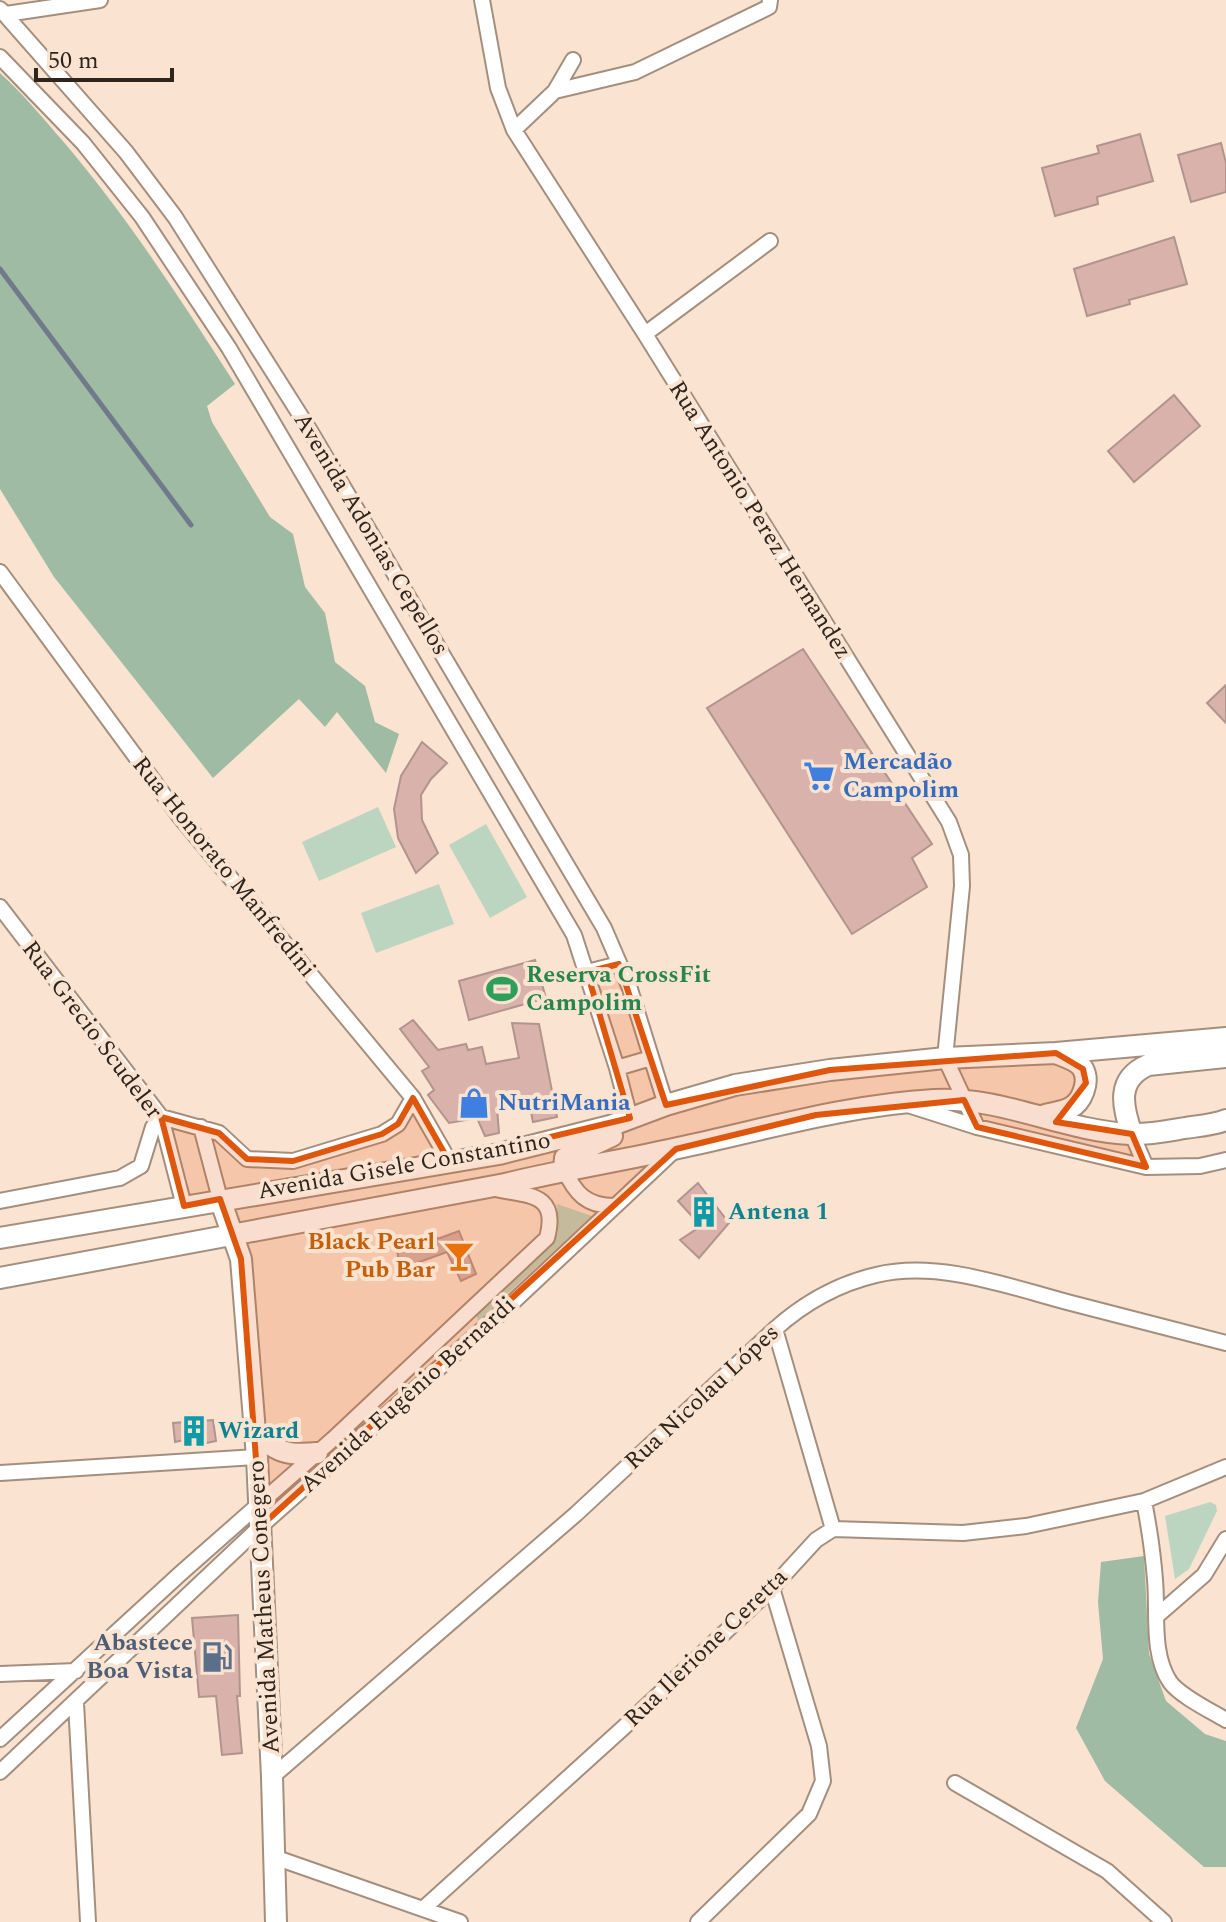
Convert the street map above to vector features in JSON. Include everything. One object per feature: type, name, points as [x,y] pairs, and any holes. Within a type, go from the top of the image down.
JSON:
[{"type":"main road","name":"Avenida Gisele Constantino","points":[[0,1238],[499,1154],[610,1126],[666,1105],[735,1085],[830,1070],[945,1058],[1056,1053],[1226,1038]]},
{"type":"main road","points":[[1041,1116],[1071,1108],[1081,1097],[1086,1083],[1083,1069],[1074,1060],[1056,1053]]},
{"type":"main road","points":[[1132,1134],[1124,1091],[1127,1080],[1137,1070],[1148,1065],[1226,1057]]},
{"type":"main road","name":"Avenida Gisele Constantino","points":[[0,1278],[486,1187],[676,1149],[816,1115],[934,1100],[964,1100],[1001,1105],[1083,1126],[1132,1134],[1163,1132],[1226,1120]]},
{"type":"main road","points":[[564,1169],[565,1158],[619,1133],[628,1127],[630,1118]]},
{"type":"main road","name":"Avenida Matheus Conegero","points":[[220,1199],[241,1259],[261,1503],[276,1922]]},
{"type":"main road","points":[[255,1434],[279,1452],[294,1456],[317,1453]]},
{"type":"street","points":[[3,11],[100,0]]},
{"type":"street","name":"Rua Antonio Perez Hernandez","points":[[482,0],[498,88],[514,130],[949,822],[961,855],[962,886],[945,1058]]},
{"type":"street","points":[[555,91],[635,72],[769,7],[770,0]]},
{"type":"street","name":"Avenida Adonias Cepellos","points":[[3,11],[126,152],[175,217],[309,429],[604,928],[666,1105]]},
{"type":"street","name":"Avenida Adonias Cepellos","points":[[0,57],[83,143],[142,217],[229,348],[574,935],[630,1118]]},
{"type":"street","points":[[514,130],[555,91],[573,60]]},
{"type":"street","points":[[645,334],[770,241]]},
{"type":"street","name":"Rua Honorato Manfredini","points":[[1,575],[180,817],[413,1098],[449,1161]]},
{"type":"street","name":"Rua Grecio Scudeler","points":[[0,907],[161,1117],[184,1206]]},
{"type":"street","points":[[587,972],[619,964]]},
{"type":"street","points":[[617,1068],[651,1058]]},
{"type":"street","points":[[945,1058],[977,1127]]},
{"type":"street","points":[[0,1201],[120,1178],[141,1166],[153,1127],[161,1117],[219,1133],[247,1159],[293,1161],[382,1134],[398,1124],[413,1098]]},
{"type":"street","name":"Avenida Gisele Constantino","points":[[904,1104],[977,1127],[1146,1167],[1200,1166],[1226,1160]]},
{"type":"street","points":[[201,1127],[220,1199]]},
{"type":"street","points":[[1132,1134],[1146,1167]]},
{"type":"street","name":"Avenida Eugênio Bernardi","points":[[0,1772],[261,1526],[510,1305],[676,1149]]},
{"type":"street","points":[[564,1169],[574,1190],[584,1199],[598,1206],[614,1206]]},
{"type":"street","name":"Avenida Eugênio Bernardi","points":[[0,1739],[317,1453],[547,1238],[551,1224],[545,1202],[486,1187]]},
{"type":"street","name":"Rua Nicolau Lópes","points":[[272,1777],[576,1514],[800,1306],[876,1275],[914,1271],[971,1277],[1226,1343]]},
{"type":"street","points":[[775,1329],[833,1529],[963,1533],[1026,1526],[1144,1501],[1226,1467]]},
{"type":"street","points":[[0,1473],[257,1457]]},
{"type":"street","points":[[1144,1501],[1152,1545],[1159,1656],[1171,1684],[1226,1720]]},
{"type":"street","name":"Rua Ilerione Ceretta","points":[[424,1908],[623,1728],[772,1588],[816,1540],[833,1529]]},
{"type":"street","points":[[1158,1615],[1204,1575],[1226,1539]]},
{"type":"street","points":[[698,1922],[809,1814],[823,1781],[819,1746],[772,1588]]},
{"type":"street","points":[[0,1674],[76,1671]]},
{"type":"street","points":[[76,1703],[88,1921]]},
{"type":"street","points":[[955,1783],[1107,1871],[1164,1922]]},
{"type":"street","points":[[274,1857],[460,1922]]},
{"type":"highlighted area","points":[[619,964],[666,1105],[830,1070],[1056,1053],[1083,1069],[1086,1083],[1056,1122],[1132,1134],[1146,1167],[977,1127],[964,1100],[816,1115],[676,1149],[261,1526],[241,1259],[220,1199],[184,1206],[161,1117],[219,1133],[247,1159],[293,1161],[382,1134],[398,1124],[413,1098],[449,1161],[630,1118],[587,972]]},
{"type":"green space","points":[[0,73],[47,123],[109,198],[235,384],[207,406],[212,422],[270,517],[293,534],[305,587],[325,613],[335,662],[365,686],[375,722],[399,734],[386,773],[337,712],[325,727],[299,699],[213,778],[54,577],[0,489]]},
{"type":"green space","points":[[378,807],[396,847],[319,881],[302,842]]},
{"type":"green space","points":[[486,824],[527,897],[490,918],[449,845]]},
{"type":"green space","points":[[439,884],[454,924],[376,953],[361,913]]},
{"type":"green space","points":[[557,1204],[592,1216],[478,1321],[476,1314],[551,1244],[558,1233]]},
{"type":"green space","points":[[1210,1502],[1216,1505],[1217,1511],[1189,1569],[1175,1579],[1165,1516]]},
{"type":"green space","points":[[1144,1556],[1149,1654],[1166,1701],[1205,1734],[1226,1741],[1226,1867],[1204,1867],[1105,1781],[1076,1728],[1103,1659],[1098,1602],[1101,1562]]},
{"type":"building","points":[[1140,134],[1153,181],[1097,197],[1098,204],[1055,216],[1042,168],[1099,153],[1097,146]]},
{"type":"building","points":[[1221,143],[1226,163],[1226,192],[1191,202],[1178,155]]},
{"type":"building","points":[[1174,237],[1187,284],[1129,300],[1130,304],[1087,316],[1074,269]]},
{"type":"building","points":[[1174,395],[1200,426],[1134,482],[1108,451]]},
{"type":"building","name":"Mercadão Campolim","points":[[803,649],[932,844],[912,858],[927,887],[852,934],[707,708]]},
{"type":"building","points":[[1226,685],[1226,723],[1207,703]]},
{"type":"building","points":[[422,742],[447,763],[421,795],[422,820],[438,853],[416,873],[398,838],[394,809],[401,776]]},
{"type":"building","name":"Reserva CrossFit Campolim","points":[[535,960],[546,998],[469,1020],[459,981]]},
{"type":"building","points":[[413,1020],[438,1050],[466,1044],[468,1050],[482,1047],[486,1064],[519,1058],[512,1023],[539,1024],[557,1117],[533,1122],[529,1102],[497,1108],[499,1133],[485,1136],[477,1118],[449,1123],[428,1095],[434,1090],[422,1071],[429,1067],[400,1029]]},
{"type":"building","name":"Antena 1","points":[[698,1183],[729,1223],[699,1258],[680,1240],[701,1226],[678,1201]]},
{"type":"building","points":[[459,1231],[476,1274],[461,1281],[447,1252],[400,1269],[396,1243],[440,1238]]},
{"type":"building","name":"Wizard","points":[[213,1420],[216,1441],[197,1445],[193,1438],[175,1442],[173,1423]]},
{"type":"building","name":"Abastece Boa Vista","points":[[238,1615],[240,1696],[237,1696],[242,1753],[222,1755],[216,1696],[199,1697],[192,1618]]},
{"type":"waterway","points":[[0,269],[191,525]]},
{"type":"place","name":"Mercadão Campolim","points":[[819,776]]},
{"type":"place","name":"Reserva CrossFit Campolim","points":[[502,989]]},
{"type":"place","name":"NutriMania","points":[[474,1103]]},
{"type":"place","name":"Antena 1","points":[[704,1212]]},
{"type":"place","name":"Black Pearl Pub Bar","points":[[459,1256]]},
{"type":"place","name":"Wizard","points":[[194,1431]]},
{"type":"place","name":"Abastece Boa Vista","points":[[217,1657]]}]
